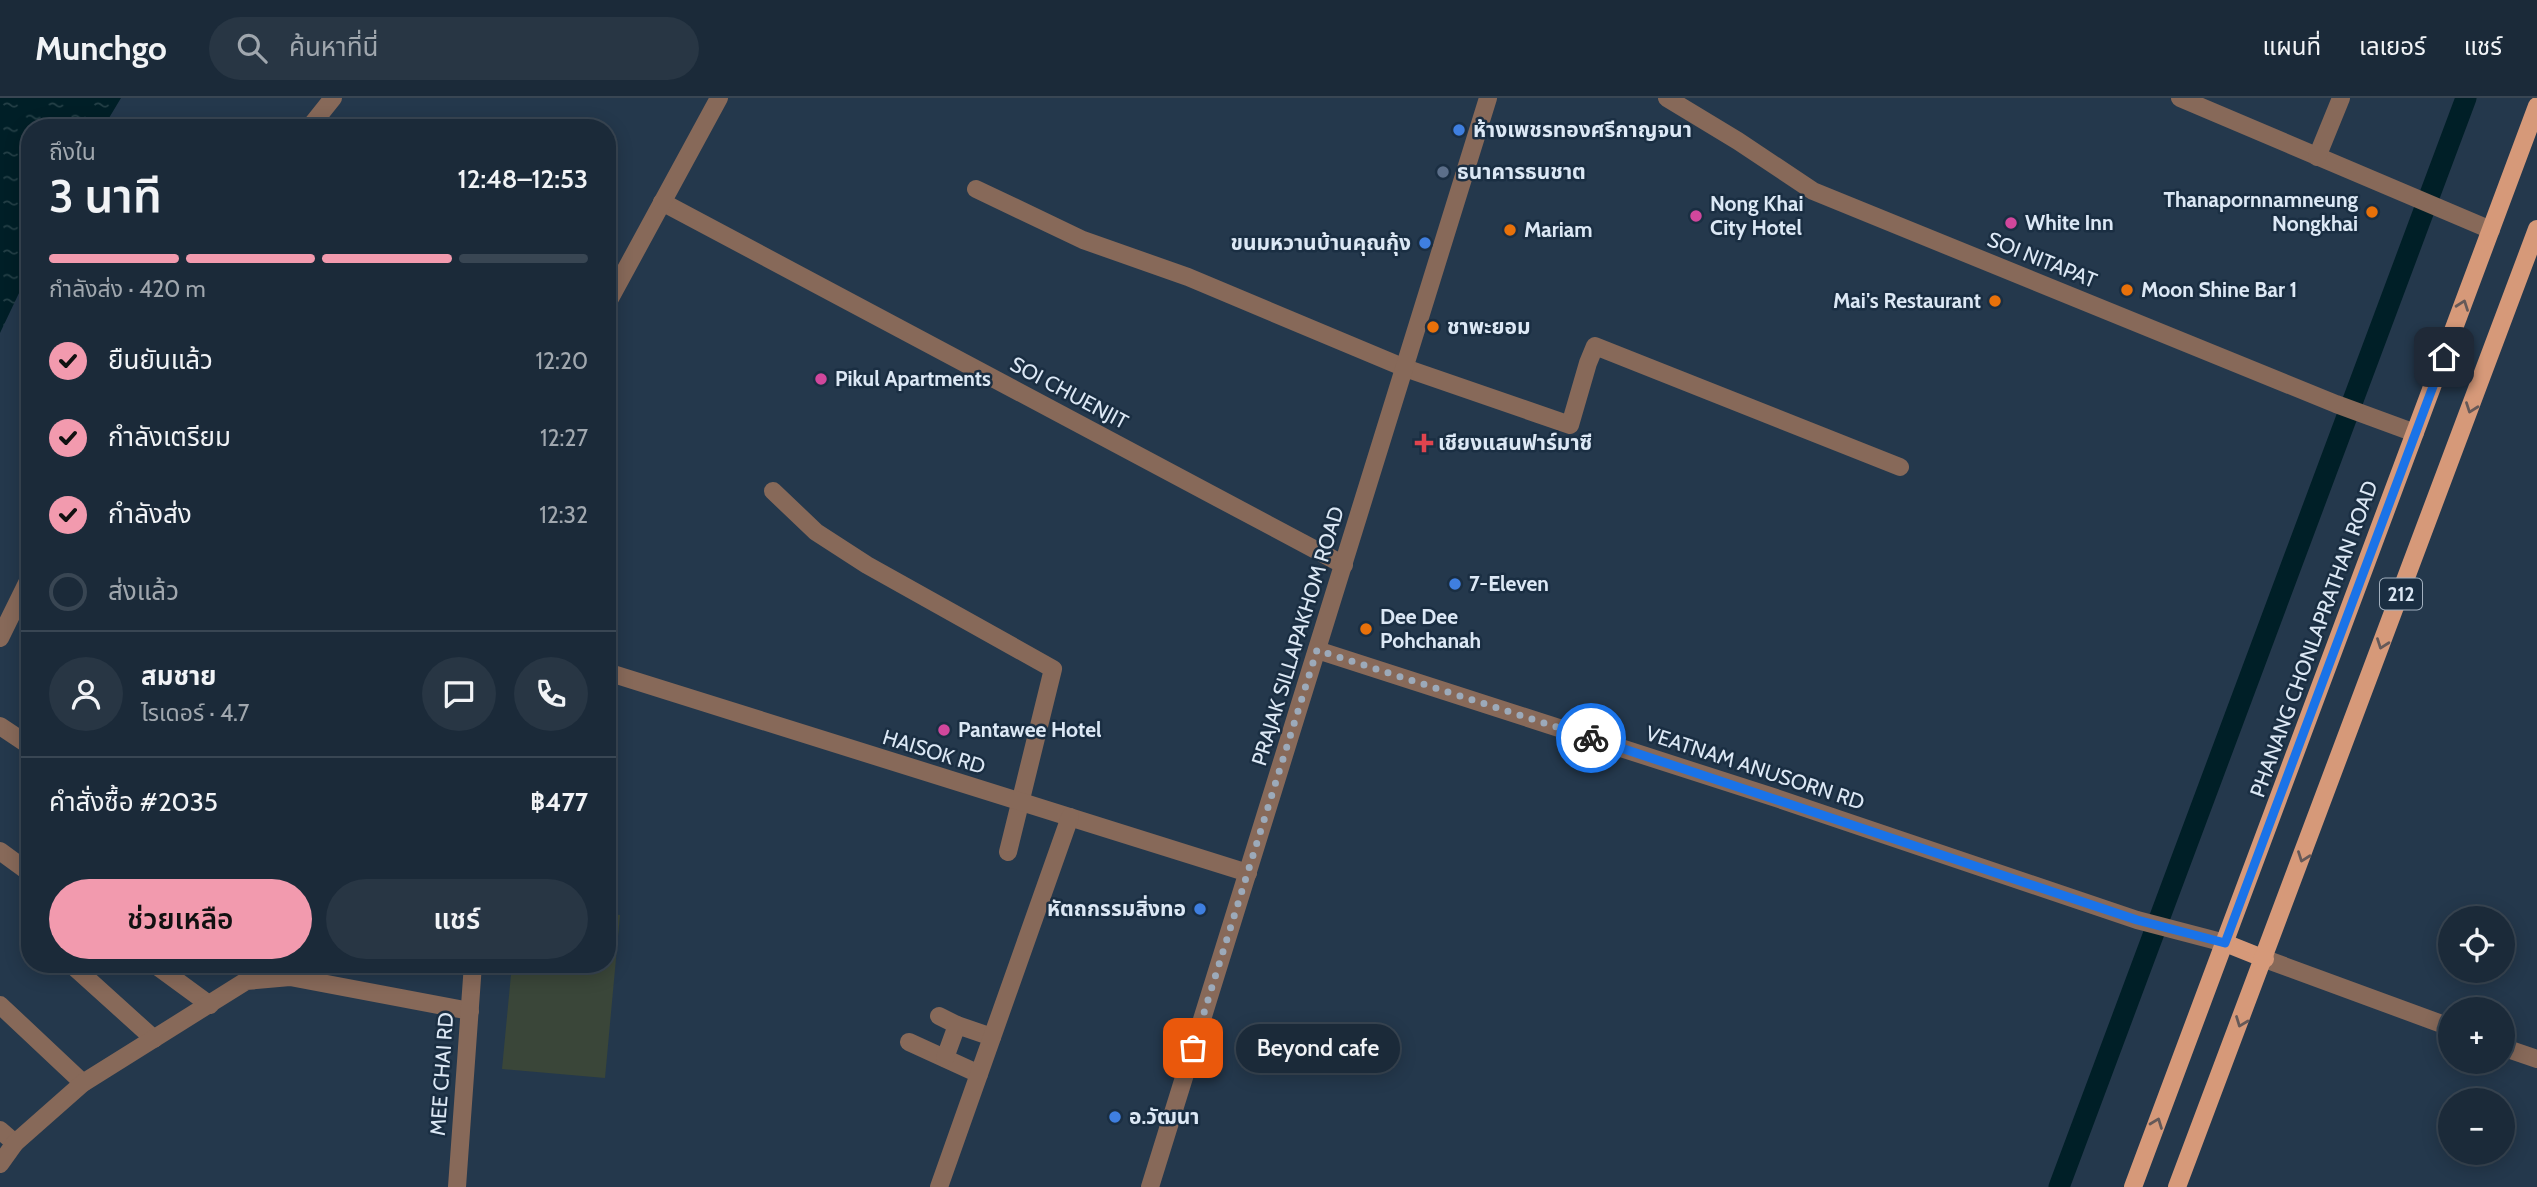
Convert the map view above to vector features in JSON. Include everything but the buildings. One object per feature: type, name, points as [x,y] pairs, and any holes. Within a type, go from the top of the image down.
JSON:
[{"type":"main road","name":"PHANANG CHONLAPRATHAN ROAD","points":[[2133,1187],[2537,106]]},
{"type":"main road","name":"212","points":[[2178,1187],[2537,229]]},
{"type":"main road","points":[[2225,943],[2265,958]]},
{"type":"street","points":[[316,119],[333,98]]},
{"type":"street","points":[[616,287],[719,98]]},
{"type":"street","name":"PRAJAK SILLAPAKHOM ROAD","points":[[1150,1187],[1488,98]]},
{"type":"street","name":"SOI NITAPAT","points":[[1667,98],[1813,191],[2359,414],[2415,433]]},
{"type":"street","points":[[2180,98],[2491,230]]},
{"type":"street","points":[[2317,157],[2341,98]]},
{"type":"street","points":[[976,189],[1083,240],[1188,277],[1405,368],[1570,425],[1587,363],[1595,346],[1900,467]]},
{"type":"street","name":"SOI CHUENJIT","points":[[662,202],[1344,565]]},
{"type":"street","points":[[773,491],[816,532],[867,565],[1053,669],[1008,852]]},
{"type":"street","points":[[0,638],[21,595]]},
{"type":"street","name":"VEATNAM ANUSORN RD","points":[[1317,650],[1793,803],[2137,920],[2225,943]]},
{"type":"street","name":"HAISOK RD","points":[[616,675],[1248,873]]},
{"type":"street","points":[[0,726],[21,740]]},
{"type":"street","points":[[939,1187],[1070,817]]},
{"type":"street","points":[[0,851],[21,866]]},
{"type":"street","points":[[2265,958],[2438,1023]]},
{"type":"street","points":[[81,973],[154,1039]]},
{"type":"street","points":[[167,973],[209,1004]]},
{"type":"street","points":[[0,1164],[15,1143],[83,1083],[209,1004],[247,973]]},
{"type":"street","points":[[256,973],[470,1011]]},
{"type":"street","name":"MEE CHAI RD","points":[[457,1187],[472,973]]},
{"type":"street","points":[[0,1005],[83,1083]]},
{"type":"street","points":[[939,1016],[992,1037]]},
{"type":"street","points":[[945,1058],[957,1025]]},
{"type":"street","points":[[909,1042],[979,1074]]},
{"type":"street","points":[[2515,1051],[2537,1059]]},
{"type":"street","points":[[0,1130],[15,1143]]},
{"type":"green space","points":[[616,915],[620,915],[616,958]]},
{"type":"green space","points":[[511,973],[615,973],[605,1078],[502,1069]]},
{"type":"water","points":[[0,98],[121,98],[108,119],[21,119],[21,289],[0,333]]},
{"type":"waterway","points":[[2059,1187],[2466,98]]},
{"type":"way so far","points":[[1193,1048],[1317,650],[1591,738]]},
{"type":"place","name":"ห้างเพชรทองศรีกาญจนา","points":[[1459,130]]},
{"type":"place","name":"ธนาคารธนชาต","points":[[1443,172]]},
{"type":"place","name":"Thanapornnamneung Nongkhai","points":[[2372,212]]},
{"type":"place","name":"Nong Khai City Hotel","points":[[1696,216]]},
{"type":"place","name":"White Inn","points":[[2011,223]]},
{"type":"place","name":"Mariam","points":[[1510,230]]},
{"type":"place","name":"ขนมหวานบ้านคุณกุ้ง","points":[[1425,243]]},
{"type":"place","name":"Moon Shine Bar 1","points":[[2127,290]]},
{"type":"place","name":"Mai's Restaurant","points":[[1995,301]]},
{"type":"place","name":"ชาพะยอม","points":[[1433,327]]},
{"type":"place","name":"Pikul Apartments","points":[[821,379]]},
{"type":"place","name":"เชียงแสนฟาร์มาซี","points":[[1424,443]]},
{"type":"place","name":"7-Eleven","points":[[1455,584]]},
{"type":"place","name":"Dee Dee Pohchanah","points":[[1366,629]]},
{"type":"place","name":"Pantawee Hotel","points":[[944,730]]},
{"type":"place","name":"หัตถกรรมสิ่งทอ","points":[[1200,909]]},
{"type":"place","name":"Beyond cafe","points":[[1193,1048]]},
{"type":"place","name":"อ.วัฒนา","points":[[1115,1117]]},
{"type":"route","points":[[1591,738],[2137,920],[2225,943],[2444,357]]}]
